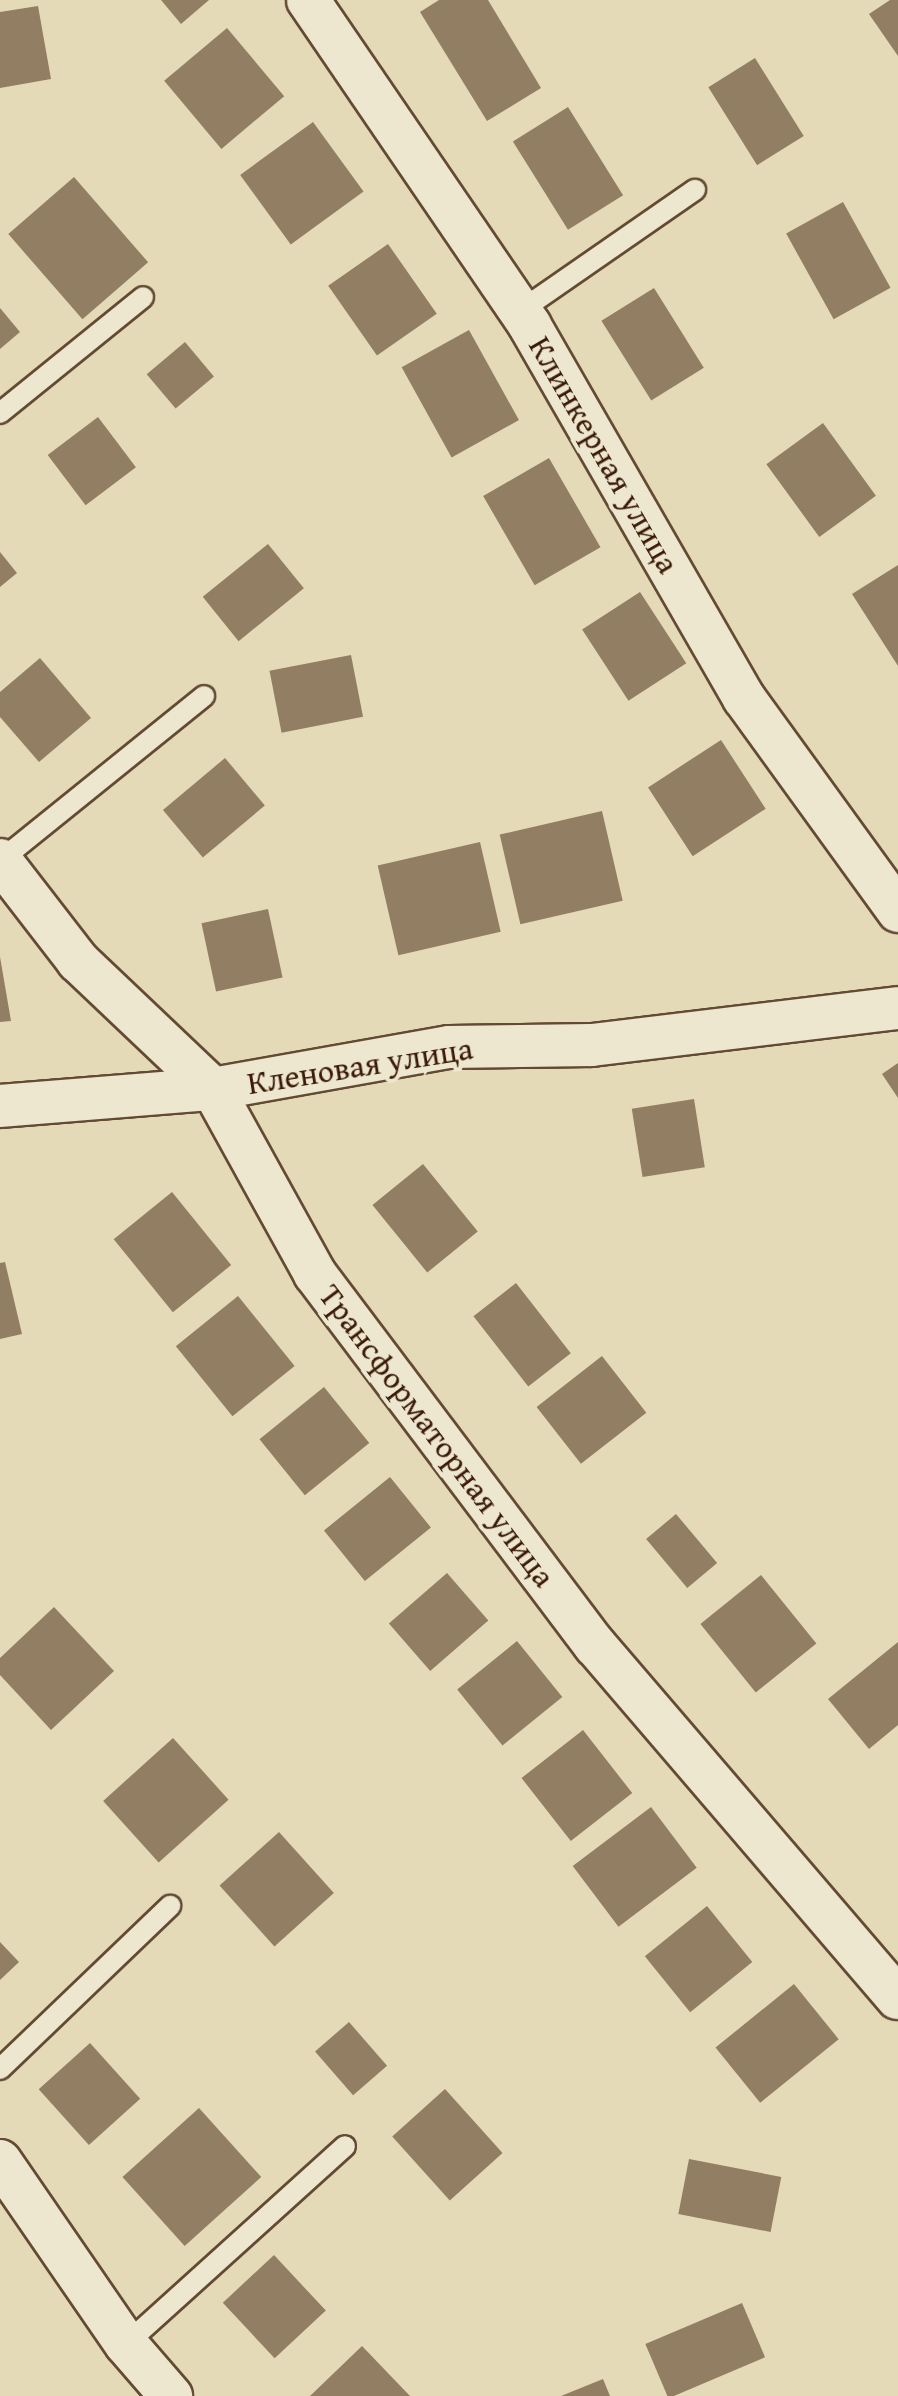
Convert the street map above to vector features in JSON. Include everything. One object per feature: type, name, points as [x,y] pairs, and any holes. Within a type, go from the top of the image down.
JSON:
[{"type":"street","name":"Клинкерная улица","points":[[308,0],[520,311],[744,698],[898,911]]},
{"type":"street","name":"Трансформаторная улица","points":[[0,860],[78,961],[213,1089],[314,1274],[596,1645],[898,1998]]},
{"type":"street","name":"Кленовая улица","points":[[0,1106],[213,1089],[449,1047],[592,1046],[898,1008]]},
{"type":"street","points":[[0,2161],[126,2344],[171,2396]]},
{"type":"lane","points":[[520,311],[695,190]]},
{"type":"lane","points":[[0,413],[144,298]]},
{"type":"lane","points":[[0,860],[204,696]]},
{"type":"lane","points":[[0,2069],[170,1906]]},
{"type":"lane","points":[[126,2344],[345,2146]]},
{"type":"building","points":[[161,0],[209,0],[181,24]]},
{"type":"building","points":[[439,0],[488,0],[541,88],[487,121],[420,12]]},
{"type":"building","points":[[890,0],[898,0],[898,56],[869,14]]},
{"type":"building","points":[[38,6],[51,79],[0,88],[0,12]]},
{"type":"building","points":[[227,28],[284,96],[221,149],[164,81]]},
{"type":"building","points":[[755,58],[804,136],[757,165],[708,87]]},
{"type":"building","points":[[568,107],[623,195],[568,230],[513,141]]},
{"type":"building","points":[[313,122],[364,192],[291,244],[240,175]]},
{"type":"building","points":[[74,177],[148,262],[82,319],[8,234]]},
{"type":"building","points":[[843,202],[891,288],[834,319],[786,234]]},
{"type":"building","points":[[388,244],[437,314],[377,355],[328,286]]},
{"type":"building","points":[[654,288],[704,368],[651,401],[601,321]]},
{"type":"building","points":[[0,308],[20,332],[0,349]]},
{"type":"building","points":[[469,330],[519,420],[452,457],[402,367]]},
{"type":"building","points":[[185,342],[214,376],[176,409],[147,374]]},
{"type":"building","points":[[98,417],[136,467],[86,505],[48,455]]},
{"type":"building","points":[[823,423],[876,496],[819,537],[766,464]]},
{"type":"building","points":[[549,458],[600,547],[535,585],[483,496]]},
{"type":"building","points":[[268,544],[304,588],[239,641],[203,597]]},
{"type":"building","points":[[0,552],[17,573],[0,587]]},
{"type":"building","points":[[898,565],[898,666],[852,594]]},
{"type":"building","points":[[640,592],[686,663],[628,701],[582,630]]},
{"type":"building","points":[[351,655],[363,717],[282,733],[270,671]]},
{"type":"building","points":[[40,658],[91,718],[39,762],[0,717],[0,692]]},
{"type":"building","points":[[721,740],[766,809],[693,856],[648,787]]},
{"type":"building","points":[[225,758],[265,805],[203,858],[163,810]]},
{"type":"building","points":[[602,811],[623,901],[520,924],[500,835]]},
{"type":"building","points":[[480,842],[501,932],[398,955],[378,866]]},
{"type":"building","points":[[268,909],[283,977],[216,992],[201,923]]},
{"type":"building","points":[[0,957],[11,1021],[0,1022]]},
{"type":"building","points":[[898,1063],[898,1098],[882,1074]]},
{"type":"building","points":[[694,1099],[705,1167],[643,1177],[632,1109]]},
{"type":"building","points":[[423,1164],[478,1232],[427,1273],[372,1205]]},
{"type":"building","points":[[172,1192],[231,1265],[173,1312],[114,1239]]},
{"type":"building","points":[[5,1262],[22,1334],[0,1339],[0,1263]]},
{"type":"building","points":[[516,1283],[571,1353],[528,1386],[473,1316]]},
{"type":"building","points":[[238,1296],[295,1366],[232,1416],[176,1346]]},
{"type":"building","points":[[602,1356],[646,1413],[581,1464],[537,1407]]},
{"type":"building","points":[[324,1387],[369,1443],[305,1495],[259,1439]]},
{"type":"building","points":[[390,1477],[431,1528],[365,1581],[324,1530]]},
{"type":"building","points":[[676,1514],[717,1563],[687,1588],[646,1539]]},
{"type":"building","points":[[447,1573],[488,1621],[430,1671],[389,1624]]},
{"type":"building","points":[[761,1575],[816,1643],[756,1692],[700,1624]]},
{"type":"building","points":[[54,1607],[114,1671],[51,1730],[0,1675],[0,1658]]},
{"type":"building","points":[[517,1641],[562,1697],[502,1745],[457,1689]]},
{"type":"building","points":[[898,1642],[898,1725],[869,1749],[828,1699]]},
{"type":"building","points":[[583,1730],[632,1793],[571,1841],[522,1778]]},
{"type":"building","points":[[173,1738],[229,1800],[159,1863],[103,1801]]},
{"type":"building","points":[[651,1807],[697,1868],[618,1927],[573,1866]]},
{"type":"building","points":[[279,1832],[334,1893],[274,1946],[220,1886]]},
{"type":"building","points":[[707,1906],[752,1962],[690,2012],[645,1956]]},
{"type":"building","points":[[0,1942],[19,1962],[0,1980]]},
{"type":"building","points":[[794,1984],[839,2039],[760,2103],[716,2048]]},
{"type":"building","points":[[349,2022],[387,2066],[353,2095],[315,2052]]},
{"type":"building","points":[[90,2043],[140,2099],[89,2145],[39,2089]]},
{"type":"building","points":[[445,2089],[503,2153],[450,2200],[392,2137]]},
{"type":"building","points":[[199,2108],[261,2177],[185,2246],[122,2177]]},
{"type":"building","points":[[689,2159],[781,2177],[771,2232],[678,2214]]},
{"type":"building","points":[[274,2255],[326,2311],[275,2358],[223,2303]]},
{"type":"building","points":[[742,2303],[765,2357],[667,2396],[645,2344]]},
{"type":"building","points":[[362,2346],[410,2396],[310,2396]]},
{"type":"building","points":[[603,2379],[610,2396],[561,2396]]}]
